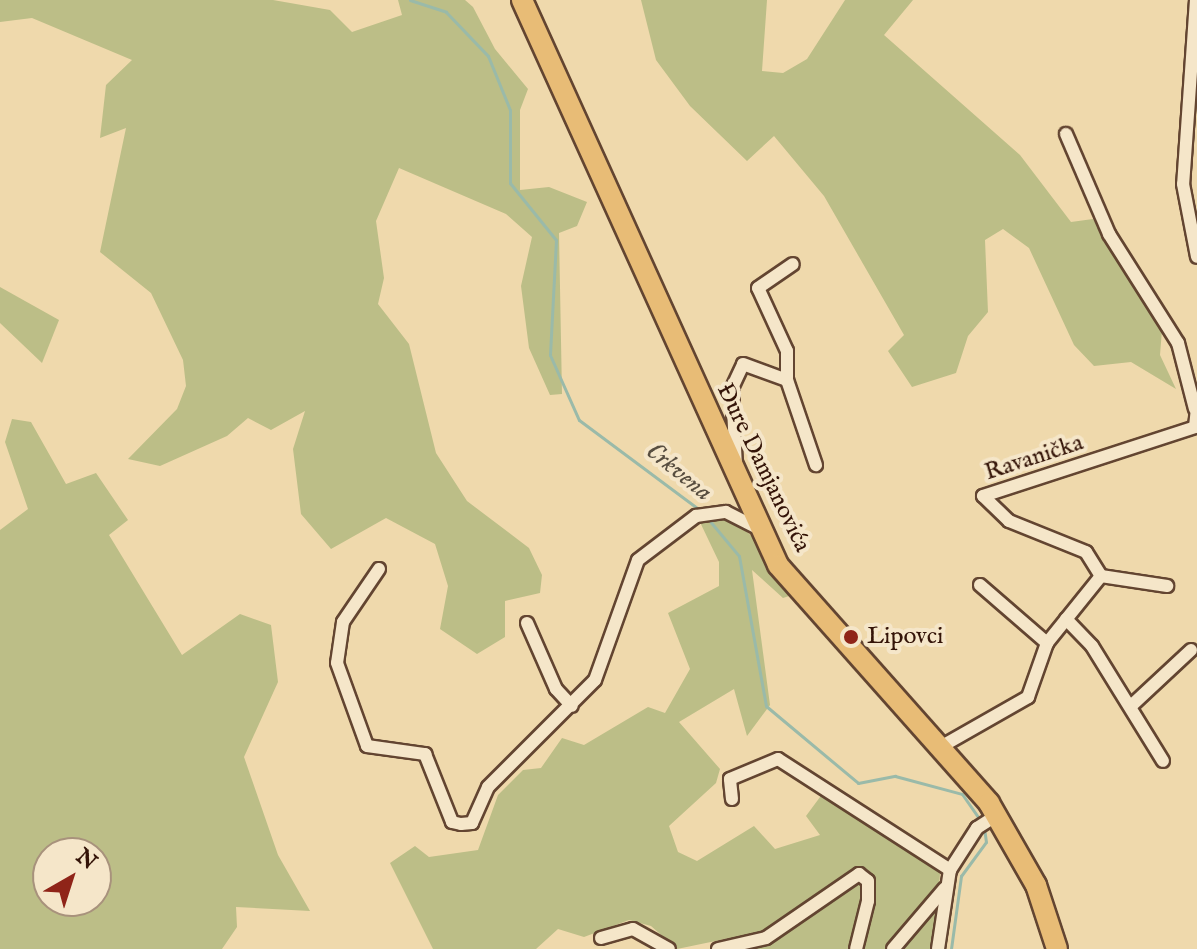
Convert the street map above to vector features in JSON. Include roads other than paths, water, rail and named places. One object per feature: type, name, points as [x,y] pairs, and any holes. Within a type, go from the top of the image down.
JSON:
[{"type":"main road","name":"Đure Damjanovića","points":[[522,0],[736,469],[760,529],[796,587],[944,745],[987,820],[1036,885],[1057,949]]},
{"type":"street","points":[[1196,0],[1183,184],[1197,257]]},
{"type":"street","name":"Ravanička","points":[[1066,134],[1109,234],[1178,343],[1196,408],[1196,427],[983,496],[1009,521],[1086,552],[1101,576]]},
{"type":"street","points":[[793,264],[758,288],[787,351],[787,380],[816,465]]},
{"type":"street","points":[[736,469],[736,368],[787,380]]},
{"type":"street","points":[[379,569],[343,622],[337,663],[362,739],[374,748],[425,754],[452,822],[472,823],[488,787],[572,706],[604,663],[625,583],[638,560],[696,516],[710,512],[760,529]]},
{"type":"street","points":[[944,745],[1028,697],[1047,643],[1101,576],[1167,586]]},
{"type":"street","points":[[980,585],[1047,643]]},
{"type":"street","points":[[1066,619],[1131,706],[1163,761]]},
{"type":"street","points":[[527,623],[556,689],[572,706]]},
{"type":"street","points":[[1131,706],[1191,650]]},
{"type":"street","points":[[732,799],[730,779],[778,759],[950,870]]},
{"type":"street","points":[[938,949],[944,889],[950,870],[987,820]]},
{"type":"street","points":[[718,949],[778,931],[859,874],[868,881],[868,901],[856,949]]},
{"type":"street","points":[[893,949],[944,889]]},
{"type":"street","points":[[601,938],[633,929],[669,949]]},
{"type":"waterway","name":"Crkvena","points":[[410,0],[446,12],[488,56],[510,110],[510,183],[556,240],[550,355],[579,420],[701,511]]},
{"type":"waterway","name":"Crkvena","points":[[709,520],[739,556],[766,706],[858,783],[895,776],[962,794],[981,821]]},
{"type":"waterway","name":"Crkvena","points":[[951,949],[961,876],[986,842],[984,828]]},
{"type":"place","name":"Lipovci","points":[[851,637]]}]
